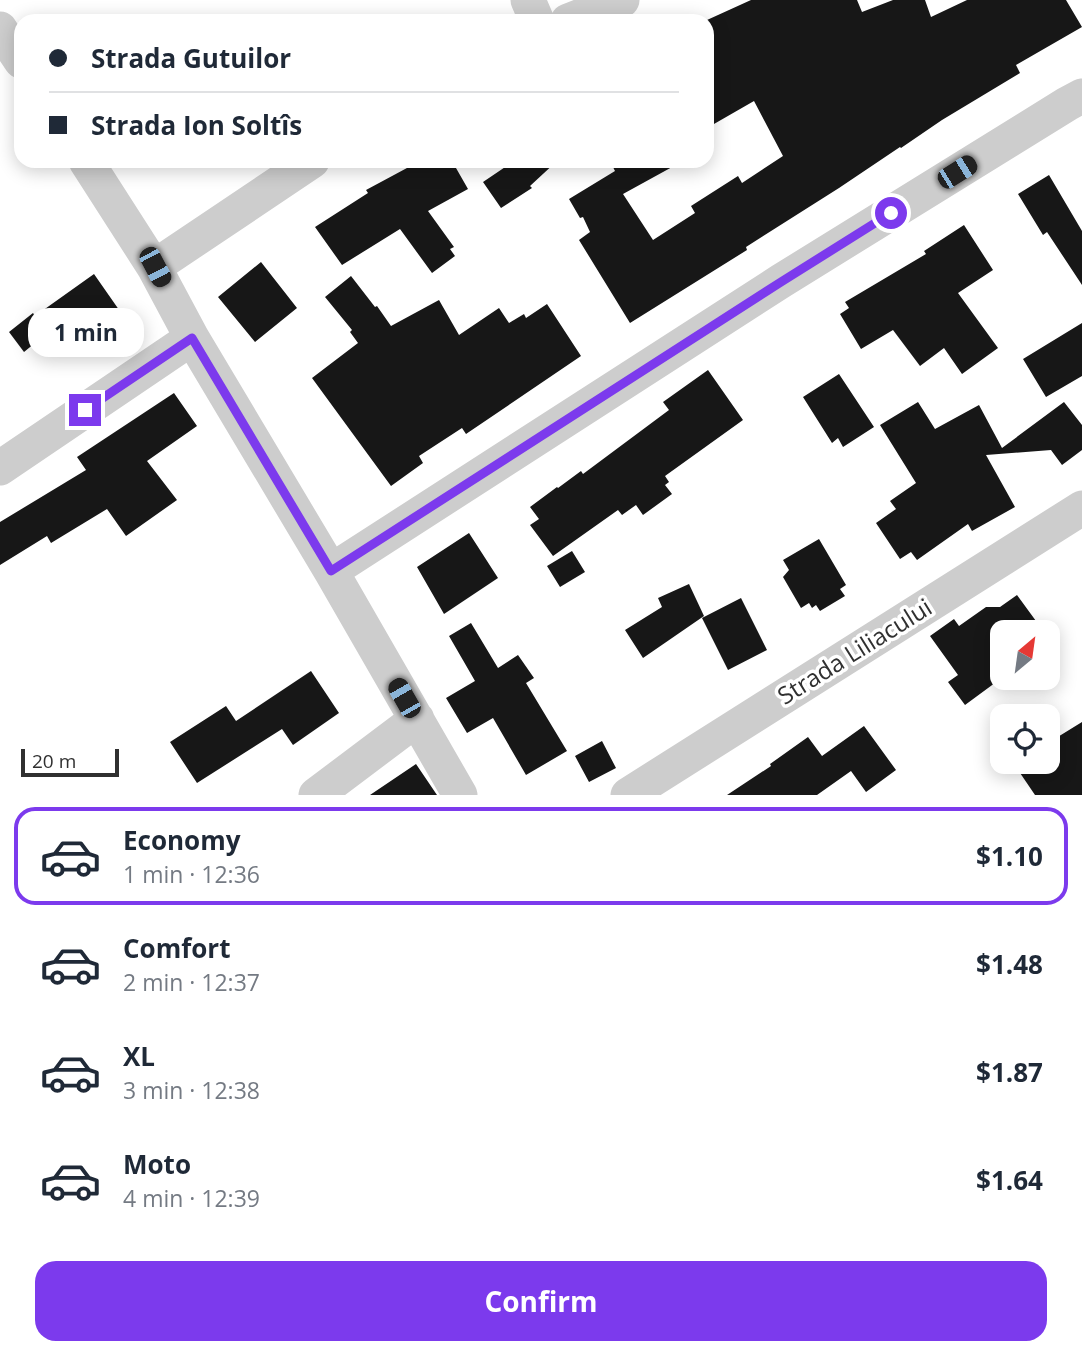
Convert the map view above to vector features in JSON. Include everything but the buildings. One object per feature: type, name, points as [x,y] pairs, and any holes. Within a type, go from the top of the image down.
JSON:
[{"type":"street","points":[[586,14],[622,0]]},
{"type":"street","points":[[0,29],[14,50]]},
{"type":"street","points":[[331,571],[781,282],[1082,96]]},
{"type":"street","points":[[91,168],[155,267],[192,338],[460,795]]},
{"type":"street","points":[[155,267],[302,168]]},
{"type":"street","points":[[0,468],[192,338]]},
{"type":"street","name":"Strada Liliacului","points":[[628,795],[1082,509]]},
{"type":"street","points":[[316,795],[416,719]]},
{"type":"route","points":[[85,410],[192,338],[331,571],[891,213]]}]
